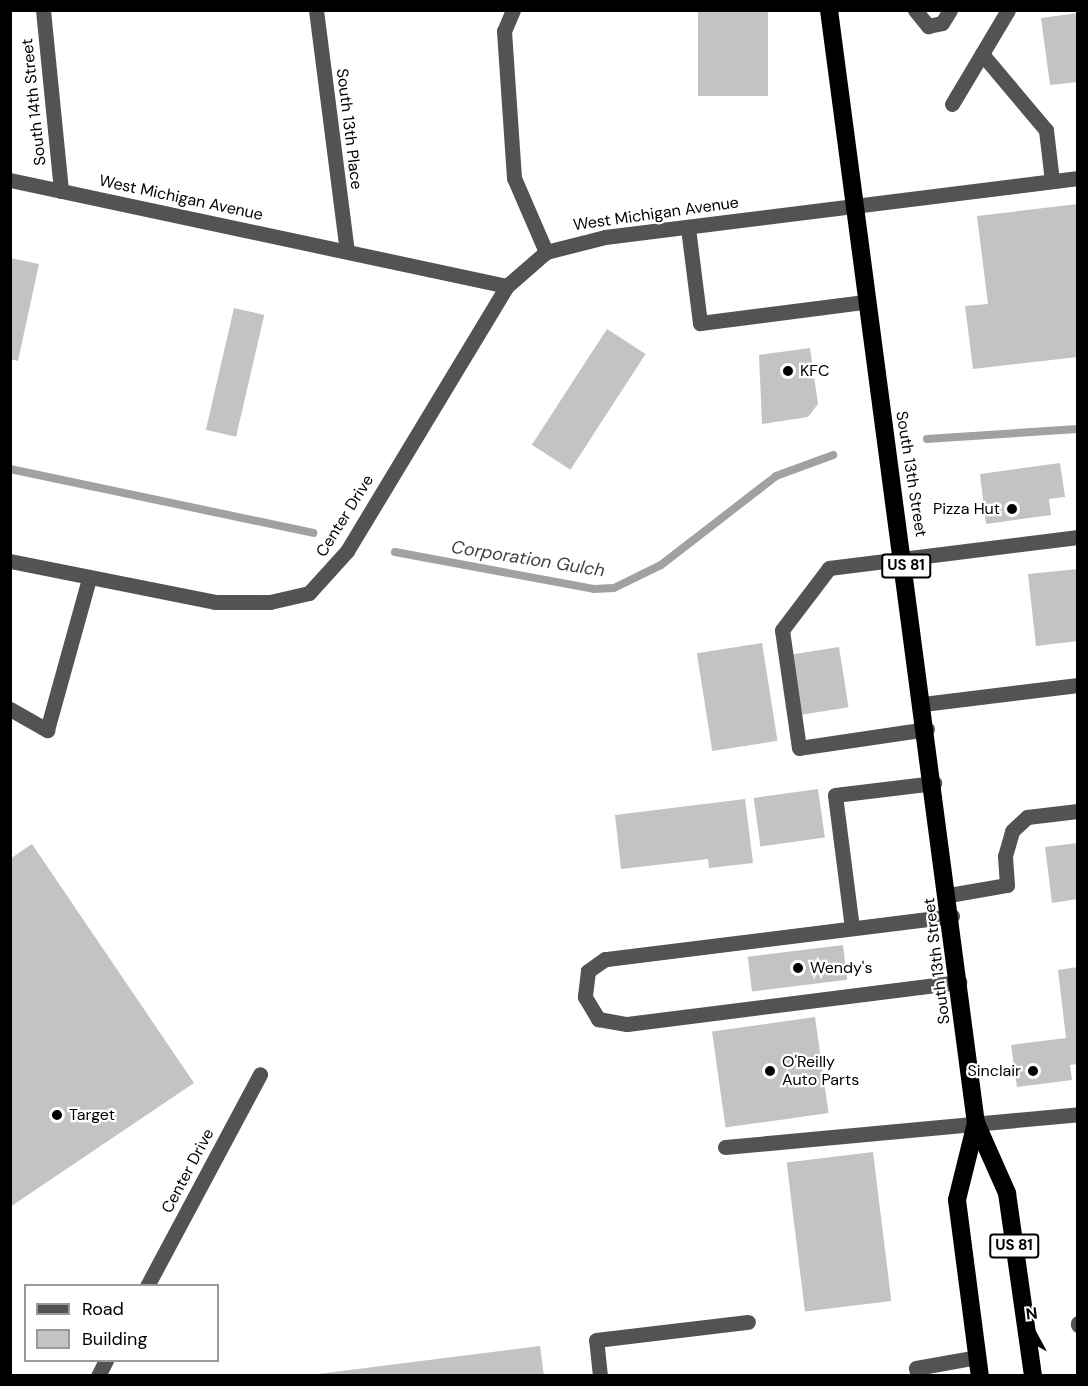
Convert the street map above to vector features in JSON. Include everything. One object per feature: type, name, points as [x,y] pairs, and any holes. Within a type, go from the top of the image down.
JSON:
[{"type":"highway","name":"South 13th Street","points":[[829,10],[865,302],[905,558],[952,916],[976,1123],[1006,1193],[1033,1376]]},
{"type":"highway","name":"South 13th Street","points":[[976,1123],[957,1200],[979,1366]]},
{"type":"street","name":"South 14th Street","points":[[43,10],[61,191]]},
{"type":"street","name":"South 13th Place","points":[[316,10],[347,251]]},
{"type":"street","points":[[513,10],[504,31],[514,178],[546,252]]},
{"type":"street","points":[[915,10],[928,26],[942,23],[950,10]]},
{"type":"street","points":[[952,104],[1008,10]]},
{"type":"street","points":[[982,54],[1046,130],[1052,181]]},
{"type":"street","name":"West Michigan Avenue","points":[[10,180],[507,286],[546,252],[576,241],[1077,178]]},
{"type":"street","points":[[688,228],[700,323],[865,302]]},
{"type":"street","name":"Center Drive","points":[[10,561],[89,579],[215,602],[270,602],[309,593],[347,551],[507,286]]},
{"type":"street","points":[[927,729],[799,748],[782,630],[829,568],[1077,537]]},
{"type":"street","points":[[10,709],[47,730],[89,579]]},
{"type":"street","points":[[923,704],[1077,685]]},
{"type":"street","points":[[852,928],[835,795],[934,783]]},
{"type":"street","points":[[949,895],[1007,885],[1005,856],[1012,831],[1027,817],[1077,811]]},
{"type":"street","points":[[952,916],[605,959],[588,971],[585,997],[598,1019],[627,1024],[959,982]]},
{"type":"street","name":"Center Drive","points":[[148,1284],[260,1074]]},
{"type":"street","points":[[725,1147],[1077,1114],[1077,1130]]},
{"type":"street","points":[[600,1376],[596,1340],[748,1322]]},
{"type":"street","points":[[98,1376],[105,1362]]},
{"type":"street","points":[[917,1372],[979,1366]]},
{"type":"building","points":[[698,10],[768,10],[768,96],[698,96]]},
{"type":"building","points":[[1078,13],[1078,82],[1050,85],[1041,18]]},
{"type":"building","points":[[1078,204],[1078,357],[973,369],[965,306],[988,304],[977,216]]},
{"type":"building","points":[[10,258],[39,264],[18,361],[10,359]]},
{"type":"building","points":[[234,308],[264,315],[236,437],[206,430]]},
{"type":"building","points":[[607,329],[646,354],[570,470],[532,445]]},
{"type":"building","name":"KFC","points":[[810,348],[818,404],[808,417],[762,424],[759,355]]},
{"type":"building","points":[[1060,463],[1065,497],[1049,499],[1051,515],[986,524],[980,474]]},
{"type":"building","points":[[1078,569],[1078,641],[1036,646],[1028,574]]},
{"type":"building","points":[[762,643],[777,741],[712,751],[697,653]]},
{"type":"building","points":[[839,647],[849,707],[795,716],[786,655]]},
{"type":"building","points":[[818,789],[825,838],[760,847],[754,798]]},
{"type":"building","points":[[745,799],[753,863],[709,868],[708,859],[621,869],[615,815]]},
{"type":"building","points":[[1078,843],[1078,899],[1052,903],[1045,847]]},
{"type":"building","points":[[32,844],[194,1083],[10,1207],[10,859]]},
{"type":"building","name":"Wendy's","points":[[843,945],[847,980],[752,991],[748,957]]},
{"type":"building","points":[[1078,967],[1078,1064],[1070,1065],[1072,1080],[1017,1087],[1011,1045],[1066,1038],[1058,970]]},
{"type":"building","name":"O'Reilly Auto Parts","points":[[815,1017],[828,1113],[726,1128],[712,1031]]},
{"type":"building","points":[[873,1152],[891,1301],[805,1311],[787,1163]]},
{"type":"building","points":[[540,1346],[544,1376],[318,1376],[318,1374]]},
{"type":"waterway","name":"Corporation Gulch","points":[[927,439],[1078,429]]},
{"type":"waterway","name":"Corporation Gulch","points":[[395,552],[594,589],[614,588],[661,565],[776,476],[833,455]]},
{"type":"waterway","name":"Corporation Gulch","points":[[10,469],[313,533]]},
{"type":"place","name":"KFC","points":[[788,371]]},
{"type":"place","name":"Pizza Hut","points":[[1012,509]]},
{"type":"place","name":"Wendy's","points":[[798,968]]},
{"type":"place","name":"O'Reilly Auto Parts","points":[[770,1071]]},
{"type":"place","name":"Sinclair","points":[[1033,1071]]},
{"type":"place","name":"Target","points":[[57,1115]]}]
